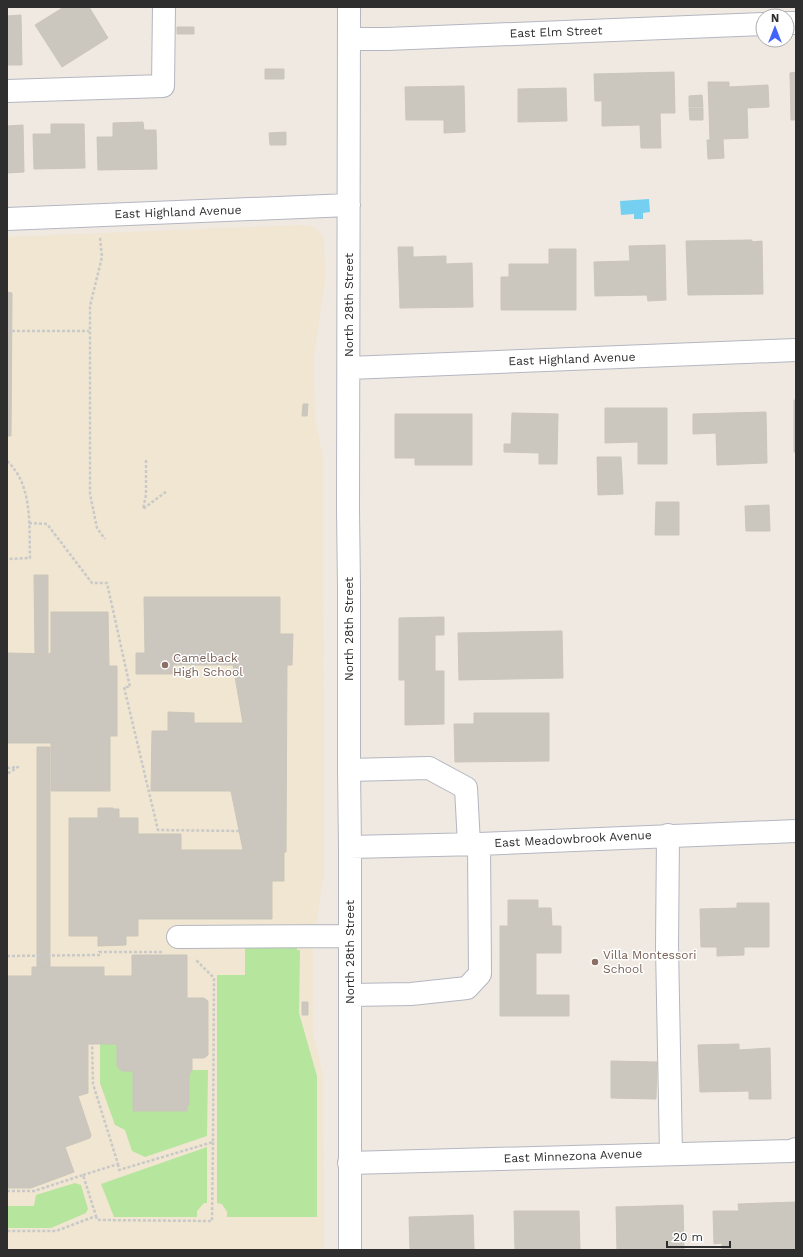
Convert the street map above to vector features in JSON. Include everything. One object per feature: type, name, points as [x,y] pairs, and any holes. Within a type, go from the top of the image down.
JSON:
[{"type":"street","points":[[7,91],[163,86],[164,7]]},
{"type":"street","name":"North 28th Street","points":[[349,7],[350,1250]]},
{"type":"street","name":"East Elm Street","points":[[350,39],[387,39],[755,24]]},
{"type":"street","name":"East Highland Avenue","points":[[7,219],[349,205]]},
{"type":"street","name":"East Highland Avenue","points":[[349,368],[796,350]]},
{"type":"street","points":[[349,770],[429,768],[466,788],[474,844],[480,974],[467,988],[411,994],[350,995]]},
{"type":"street","name":"East Meadowbrook Avenue","points":[[350,847],[474,844],[796,831]]},
{"type":"street","points":[[668,835],[667,947],[670,1154]]},
{"type":"street","points":[[172,944],[350,936]]},
{"type":"street","name":"East Minnezona Avenue","points":[[350,1163],[791,1151],[796,1149]]},
{"type":"path","points":[[100,238],[102,257],[90,306],[89,331],[90,494],[97,528],[105,539]]},
{"type":"path","points":[[12,331],[89,331]]},
{"type":"path","points":[[146,460],[146,494],[144,509],[167,491]]},
{"type":"path","points":[[7,461],[19,477],[26,491],[30,558],[7,559]]},
{"type":"path","points":[[29,523],[47,524],[92,583],[107,583],[130,687],[124,687],[158,830],[240,831]]},
{"type":"path","points":[[7,768],[18,768],[7,774]]},
{"type":"path","points":[[7,956],[99,955],[99,952],[172,944]]},
{"type":"path","points":[[83,1175],[97,1220],[212,1221],[214,978],[194,957]]},
{"type":"path","points":[[92,1044],[93,1084],[119,1170],[213,1142]]},
{"type":"path","points":[[7,1191],[34,1191],[118,1164]]},
{"type":"path","points":[[7,1231],[56,1232],[96,1216]]},
{"type":"shaded area","name":"Camelback High School","points":[[302,225],[314,227],[324,238],[325,281],[314,356],[315,419],[323,457],[324,873],[313,946],[313,1033],[323,1075],[324,1250],[7,1250],[7,237]]},
{"type":"green space","points":[[245,946],[297,946],[297,950],[300,950],[299,1013],[317,1076],[317,1217],[227,1217],[227,1212],[222,1204],[217,1203],[217,975],[245,975]]},
{"type":"green space","points":[[100,1044],[117,1044],[117,1067],[122,1071],[133,1071],[133,1111],[187,1111],[187,1106],[189,1105],[189,1074],[192,1070],[208,1070],[207,1136],[145,1157],[132,1151],[125,1130],[115,1125],[100,1083]]},
{"type":"green space","points":[[207,1147],[207,1203],[204,1203],[197,1211],[197,1217],[114,1217],[101,1184]]},
{"type":"green space","points":[[75,1183],[81,1185],[88,1209],[86,1213],[51,1228],[7,1228],[7,1206],[34,1206],[36,1195]]},
{"type":"water","points":[[649,199],[650,212],[643,213],[643,219],[634,219],[634,214],[621,215],[620,201]]},
{"type":"building","points":[[64,7],[89,7],[108,38],[62,67],[35,25]]},
{"type":"building","points":[[21,15],[22,65],[7,65],[7,16]]},
{"type":"building","points":[[177,27],[194,27],[194,34],[177,34]]},
{"type":"building","points":[[265,69],[284,69],[284,79],[265,79]]},
{"type":"building","points":[[674,72],[675,113],[660,113],[661,148],[641,148],[640,125],[602,126],[602,101],[595,101],[594,74]]},
{"type":"building","points":[[796,72],[796,120],[791,120],[790,73]]},
{"type":"building","points":[[708,82],[729,82],[729,87],[768,85],[769,107],[747,108],[748,138],[723,139],[724,158],[708,159],[707,140],[710,140]]},
{"type":"building","points":[[464,86],[465,132],[444,133],[444,120],[406,120],[405,87]]},
{"type":"building","points":[[566,88],[567,121],[518,122],[518,89]]},
{"type":"building","points":[[702,95],[703,107],[689,107],[689,96]]},
{"type":"building","points":[[689,108],[703,108],[703,120],[690,120]]},
{"type":"building","points":[[143,122],[144,130],[156,130],[157,169],[98,170],[97,137],[113,137],[113,123]]},
{"type":"building","points":[[51,124],[84,124],[85,168],[34,169],[33,134],[51,134]]},
{"type":"building","points":[[23,125],[24,172],[7,173],[7,126]]},
{"type":"building","points":[[286,132],[286,145],[270,145],[269,133]]},
{"type":"building","points":[[752,240],[752,242],[762,241],[763,294],[688,295],[686,241]]},
{"type":"building","points":[[665,245],[666,300],[648,301],[647,295],[595,296],[594,262],[630,261],[629,246]]},
{"type":"building","points":[[398,247],[413,247],[413,257],[446,256],[446,264],[472,263],[473,307],[400,308]]},
{"type":"building","points":[[549,249],[576,249],[576,310],[501,310],[501,277],[509,277],[509,264],[549,264]]},
{"type":"building","points":[[7,292],[12,293],[11,436],[7,436]]},
{"type":"building","points":[[794,400],[796,400],[796,452],[794,452]]},
{"type":"building","points":[[303,404],[308,404],[307,416],[302,416]]},
{"type":"building","points":[[605,408],[667,408],[667,464],[638,464],[638,442],[605,443]]},
{"type":"building","points":[[766,412],[767,463],[717,465],[716,433],[693,434],[693,414]]},
{"type":"building","points":[[512,413],[558,414],[557,464],[539,464],[539,453],[504,452],[504,444],[511,444]]},
{"type":"building","points":[[395,414],[472,414],[472,465],[415,465],[415,458],[395,458]]},
{"type":"building","points":[[597,457],[621,457],[623,494],[598,495]]},
{"type":"building","points":[[656,502],[679,502],[679,535],[655,535]]},
{"type":"building","points":[[769,505],[770,531],[746,531],[745,506]]},
{"type":"building","points":[[34,575],[48,575],[48,654],[35,654]]},
{"type":"building","points":[[144,597],[280,597],[280,634],[293,634],[292,665],[287,665],[286,852],[284,852],[284,881],[272,881],[272,919],[138,919],[138,936],[126,936],[126,945],[98,946],[98,936],[69,936],[69,818],[98,818],[98,808],[119,809],[119,818],[138,818],[138,834],[181,834],[181,850],[243,850],[231,791],[151,791],[152,731],[168,731],[168,712],[194,713],[194,723],[243,723],[233,665],[173,665],[173,674],[136,674],[136,653],[145,653]]},
{"type":"building","points":[[51,612],[108,612],[109,666],[117,666],[117,736],[110,736],[110,791],[51,791],[51,743],[7,743],[7,653],[51,653]]},
{"type":"building","points":[[444,617],[444,635],[435,635],[435,671],[444,671],[444,724],[405,725],[405,680],[399,680],[399,618]]},
{"type":"building","points":[[562,631],[563,678],[459,680],[458,633]]},
{"type":"building","points":[[474,713],[549,713],[549,761],[455,762],[454,724],[474,724]]},
{"type":"building","points":[[37,747],[50,747],[50,967],[37,967]]},
{"type":"building","points":[[508,900],[538,900],[538,908],[551,908],[552,926],[561,926],[561,953],[536,953],[536,995],[569,995],[569,1016],[500,1016],[500,926],[508,926]]},
{"type":"building","points":[[737,903],[769,903],[769,947],[744,947],[744,955],[717,956],[717,947],[701,947],[700,909],[737,908]]},
{"type":"building","points":[[132,955],[187,955],[187,998],[204,998],[208,1001],[208,1055],[204,1058],[192,1058],[192,1071],[189,1074],[189,1105],[187,1106],[187,1111],[133,1111],[133,1071],[122,1071],[117,1067],[117,1044],[88,1044],[88,1093],[78,1096],[91,1135],[90,1138],[65,1147],[74,1172],[31,1188],[7,1188],[7,976],[32,976],[32,967],[104,967],[104,976],[132,976]]},
{"type":"building","points":[[302,1002],[308,1002],[308,1015],[302,1015]]},
{"type":"building","points":[[739,1044],[739,1050],[770,1048],[771,1099],[749,1099],[749,1091],[700,1092],[698,1045]]},
{"type":"building","points":[[611,1061],[657,1062],[656,1099],[611,1098]]},
{"type":"building","points":[[796,1202],[796,1250],[722,1250],[722,1243],[714,1244],[713,1211],[739,1211],[738,1204]]},
{"type":"building","points":[[683,1205],[684,1250],[617,1250],[616,1207]]},
{"type":"building","points":[[514,1211],[579,1211],[580,1250],[515,1250]]},
{"type":"building","points":[[473,1215],[474,1250],[410,1250],[409,1217]]},
{"type":"place","name":"Camelback High School","points":[[165,665]]},
{"type":"place","name":"Villa Montessori School","points":[[595,962]]}]
